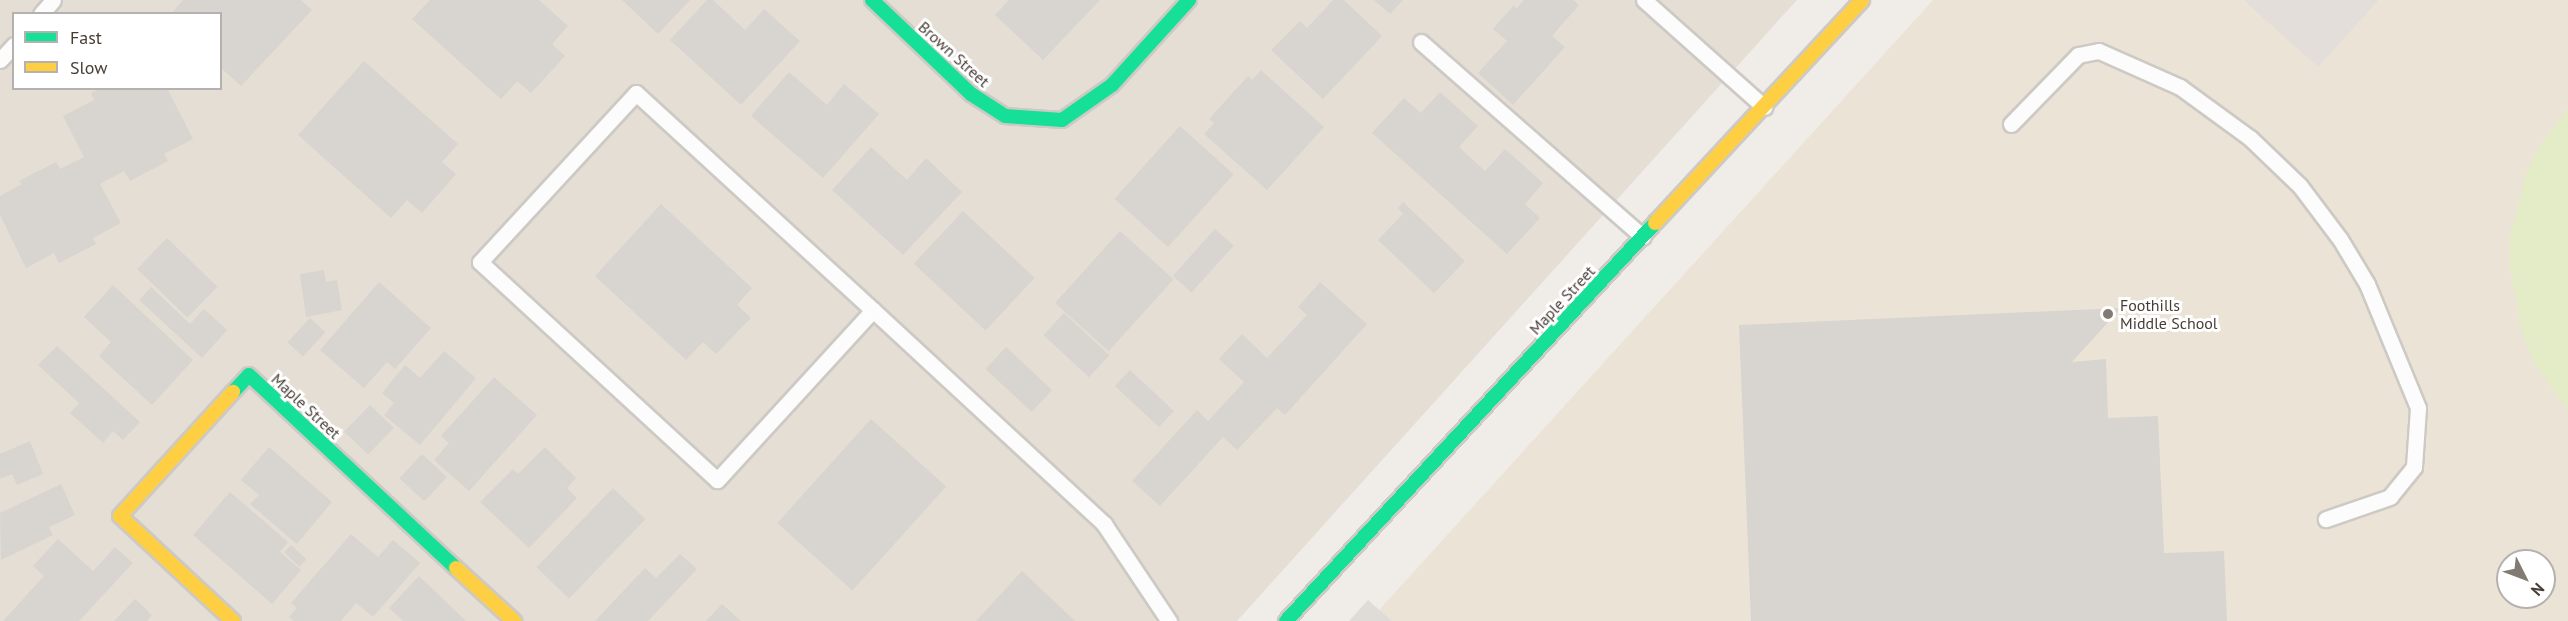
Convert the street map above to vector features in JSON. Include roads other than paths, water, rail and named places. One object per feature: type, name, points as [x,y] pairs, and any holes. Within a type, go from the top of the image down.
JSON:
[{"type":"street","name":"Brown Street","points":[[872,0],[971,94],[1005,116],[1062,120],[1112,85],[1189,0]]},
{"type":"street","name":"Maple Street","points":[[1286,621],[1862,0]]},
{"type":"street","name":"Maple Street","points":[[233,621],[120,516],[249,375],[514,621]]},
{"type":"lane","points":[[44,12],[53,0]]},
{"type":"lane","points":[[1644,0],[1764,107]]},
{"type":"lane","points":[[1421,42],[1643,237]]},
{"type":"lane","points":[[1,58],[12,47]]},
{"type":"lane","points":[[2011,124],[2078,55],[2099,51],[2180,87],[2250,138],[2300,186],[2340,239],[2367,284],[2418,408],[2414,467],[2390,497],[2326,519]]},
{"type":"lane","points":[[873,310],[717,480],[480,262],[636,93],[873,310],[1104,524],[1169,621]]},
{"type":"place","name":"Foothills Middle School","points":[[2108,314]]}]
